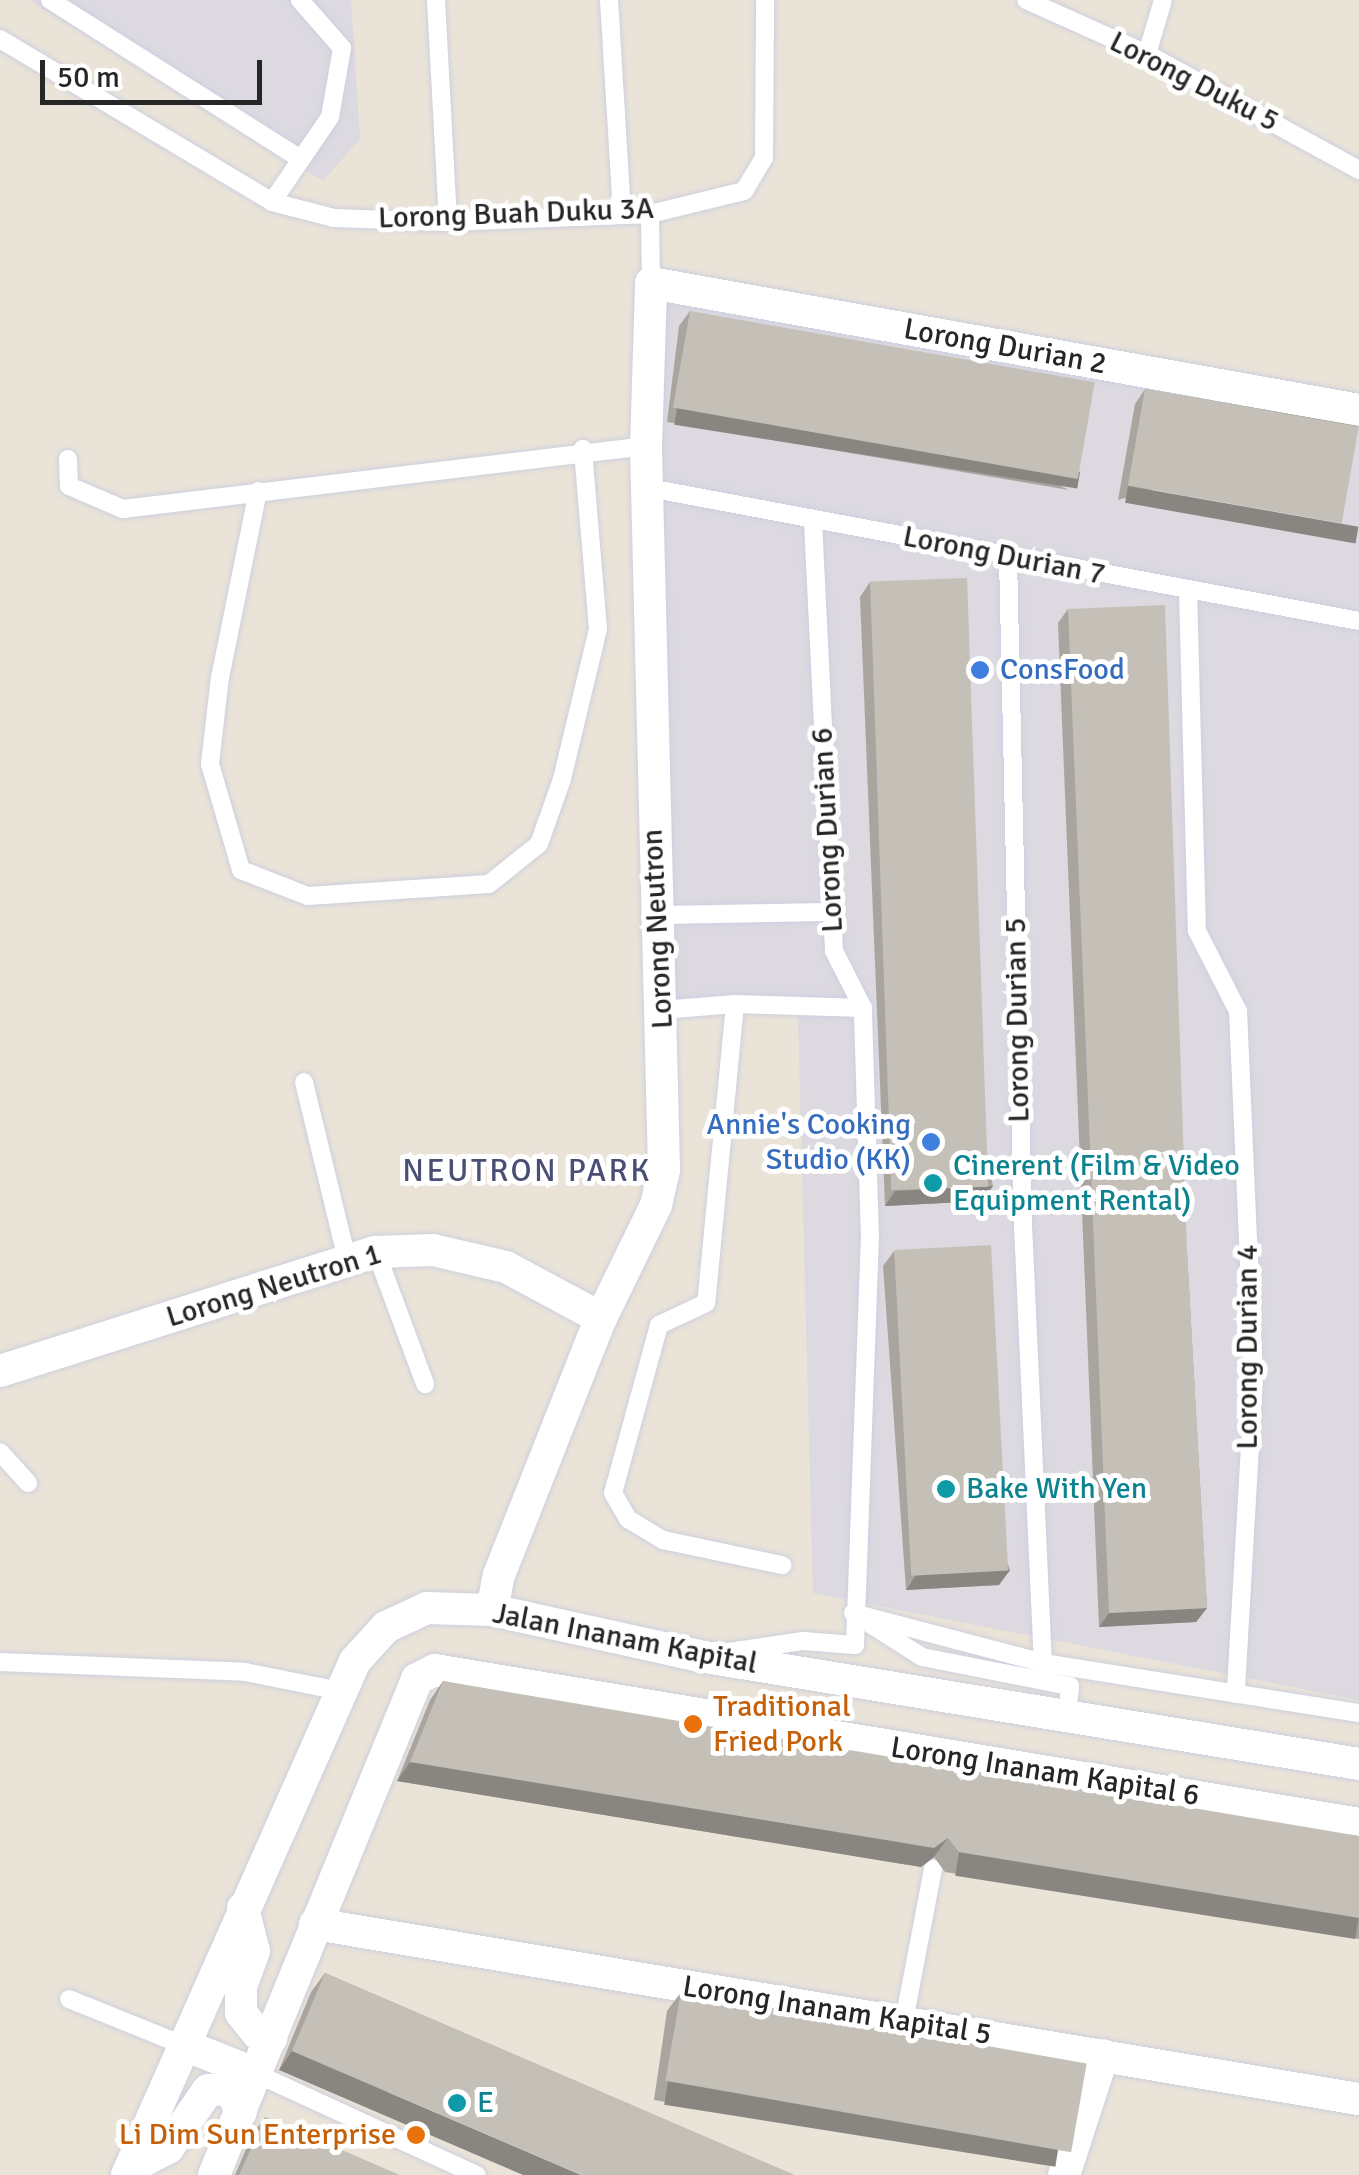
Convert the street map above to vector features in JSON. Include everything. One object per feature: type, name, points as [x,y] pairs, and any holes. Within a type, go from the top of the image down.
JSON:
[{"type":"street","name":"Lorong Durian 2","points":[[651,283],[1359,410]]},
{"type":"street","name":"Lorong Neutron","points":[[492,1610],[499,1576],[601,1318],[656,1205],[664,1169],[646,446],[651,283]]},
{"type":"street","name":"Lorong Neutron 1","points":[[0,1372],[361,1256],[433,1250],[506,1268],[601,1318]]},
{"type":"street","name":"Jalan Inanam Kapital","points":[[129,2171],[189,2047],[243,1908],[355,1660],[386,1627],[427,1608],[492,1610],[699,1656],[1359,1764]]},
{"type":"street","name":"Lorong Inanam Kapital 6","points":[[315,1924],[418,1679],[435,1670],[953,1766],[1359,1824]]},
{"type":"street","points":[[243,1908],[254,1951],[240,1986],[241,2013],[258,2034],[271,2038]]},
{"type":"street","name":"Lorong Inanam Kapital 5","points":[[315,1924],[1359,2099]]},
{"type":"street","points":[[214,2175],[315,1924]]},
{"type":"street","points":[[189,2047],[257,2074]]},
{"type":"street","points":[[1064,2175],[1102,2055]]},
{"type":"street","name":"Jalan Inanam Kapital","points":[[129,2171],[168,2148],[208,2090],[231,2089],[241,2112]]},
{"type":"lane","points":[[50,0],[301,160]]},
{"type":"lane","points":[[272,202],[330,117],[342,48],[300,0]]},
{"type":"lane","points":[[436,0],[448,222]]},
{"type":"lane","points":[[609,0],[622,214]]},
{"type":"lane","name":"Lorong Buah Duku 3A","points":[[0,39],[272,202],[334,218],[448,222],[650,214],[744,191],[764,158],[765,0]]},
{"type":"lane","name":"Lorong Duku 5","points":[[1026,0],[1146,54],[1359,170]]},
{"type":"lane","points":[[1146,54],[1163,0]]},
{"type":"lane","name":"Lorong Neutron","points":[[650,214],[651,283]]},
{"type":"lane","points":[[68,460],[69,486],[123,510],[584,449],[646,446]]},
{"type":"lane","points":[[258,491],[220,677],[210,764],[241,870],[308,896],[489,884],[538,844],[562,779],[598,629],[584,449]]},
{"type":"lane","name":"Lorong Durian 7","points":[[649,488],[1359,622]]},
{"type":"lane","name":"Lorong Durian 6","points":[[699,1656],[803,1641],[855,1645],[853,1612],[870,1236],[863,1008],[834,951],[813,520]]},
{"type":"lane","name":"Lorong Durian 5","points":[[1008,557],[1023,1226],[1042,1663]]},
{"type":"lane","name":"Lorong Durian 4","points":[[1188,590],[1198,931],[1238,1012],[1254,1377],[1236,1693]]},
{"type":"lane","points":[[656,915],[831,912]]},
{"type":"lane","points":[[735,1004],[706,1303],[658,1326],[614,1492],[628,1519],[663,1540],[782,1565]]},
{"type":"lane","points":[[662,1010],[735,1004],[863,1008]]},
{"type":"lane","points":[[304,1082],[361,1256],[425,1384]]},
{"type":"lane","points":[[0,1452],[28,1483]]},
{"type":"lane","points":[[853,1612],[1042,1663],[1359,1713]]},
{"type":"lane","points":[[853,1612],[922,1657],[1070,1686],[1066,1717]]},
{"type":"lane","points":[[0,1662],[245,1672],[340,1691]]},
{"type":"lane","points":[[904,2020],[933,1870]]},
{"type":"lane","points":[[69,1999],[189,2047]]},
{"type":"lane","points":[[257,2074],[477,2175]]},
{"type":"shaded area","points":[[29,0],[351,0],[360,139],[323,181]]},
{"type":"shaded area","points":[[633,297],[1359,396],[1359,1700],[813,1593],[798,1016],[649,995]]},
{"type":"building","points":[[690,311],[1095,382],[1078,479],[673,408]]},
{"type":"building","points":[[1145,389],[1359,427],[1342,523],[1128,486]]},
{"type":"building","points":[[967,578],[988,1187],[891,1190],[870,581]]},
{"type":"building","points":[[1165,605],[1187,1252],[1207,1608],[1109,1613],[1068,609]]},
{"type":"building","points":[[991,1245],[1008,1571],[911,1576],[894,1250]]},
{"type":"building","points":[[443,1681],[950,1767],[961,1781],[975,1771],[1359,1836],[1359,1918],[959,1852],[948,1838],[934,1848],[410,1762]]},
{"type":"building","name":"E","points":[[325,1973],[794,2175],[581,2175],[292,2051]]},
{"type":"building","points":[[681,1992],[1087,2064],[1071,2152],[665,2081]]},
{"type":"building","points":[[265,2117],[399,2175],[239,2175]]},
{"type":"place","name":"ConsFood","points":[[980,670]]},
{"type":"place","name":"Annie's Cooking Studio (KK)","points":[[931,1142]]},
{"type":"place","name":"Cinerent (Film & Video Equipment Rental)","points":[[933,1183]]},
{"type":"place","name":"Bake With Yen","points":[[946,1489]]},
{"type":"place","name":"Traditional Fried Pork","points":[[693,1724]]},
{"type":"place","name":"E","points":[[457,2103]]},
{"type":"place","name":"Li Dim Sun Enterprise","points":[[416,2135]]},
{"type":"district","name":"NEUTRON PARK","points":[[527,1171]]}]
